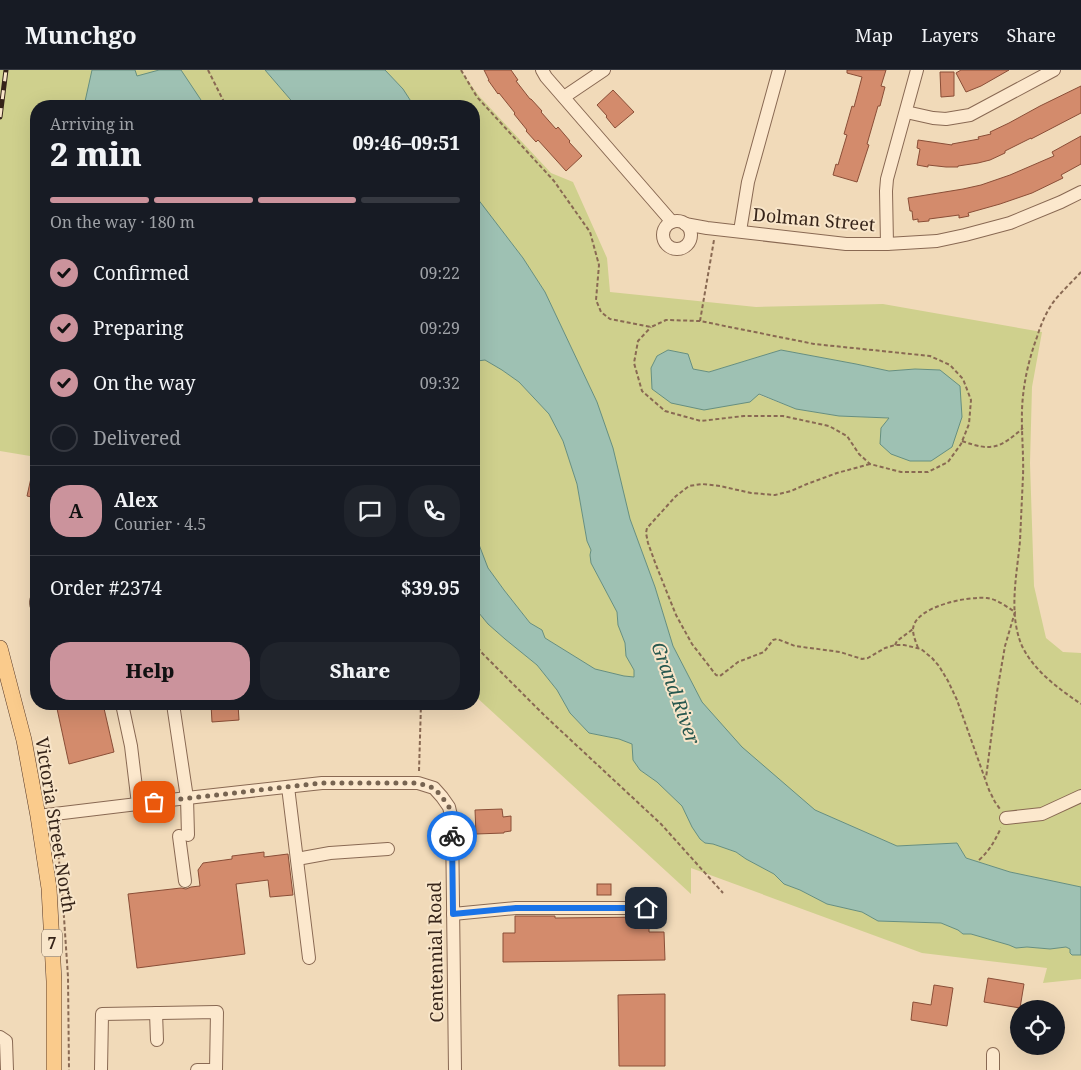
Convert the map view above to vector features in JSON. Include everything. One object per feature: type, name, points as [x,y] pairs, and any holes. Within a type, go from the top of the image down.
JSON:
[{"type":"main road","name":"Victoria Street North","points":[[0,648],[24,740],[38,816],[49,897],[54,981],[54,1070]]},
{"type":"street","name":"Dolman Street","points":[[542,70],[546,77],[678,223],[832,243],[887,244],[937,241],[990,229],[1035,213],[1081,192]]},
{"type":"street","points":[[564,97],[604,70]]},
{"type":"street","points":[[740,231],[748,182],[779,70]]},
{"type":"street","points":[[887,244],[887,179],[917,70]]},
{"type":"street","points":[[906,112],[946,119],[970,115],[1054,70]]},
{"type":"street","points":[[123,710],[131,746],[138,804]]},
{"type":"street","points":[[174,710],[186,798],[184,836],[185,881]]},
{"type":"street","name":"Centennial Road","points":[[38,816],[322,783],[418,783],[434,788],[449,807],[452,820],[455,1070]]},
{"type":"street","points":[[288,787],[309,958]]},
{"type":"street","points":[[1006,818],[1042,814],[1081,796]]},
{"type":"street","points":[[297,859],[330,853],[388,849]]},
{"type":"street","points":[[453,914],[516,908],[646,908]]},
{"type":"street","points":[[101,1070],[102,1014],[217,1012],[216,1070],[197,1070]]},
{"type":"street","points":[[156,1013],[157,1040]]},
{"type":"street","points":[[0,1037],[6,1041],[7,1070]]},
{"type":"street","points":[[993,1054],[993,1070]]},
{"type":"path","points":[[208,70],[223,100]]},
{"type":"path","points":[[461,70],[480,100]]},
{"type":"path","points":[[480,100],[554,181],[590,232],[599,265],[596,300],[601,312],[610,319],[651,327]]},
{"type":"path","points":[[700,320],[714,238]]},
{"type":"path","points":[[1081,272],[1055,300],[1044,319],[1036,337],[1025,384],[1023,399],[1023,475],[1015,612],[1015,624],[1022,646],[1031,660],[1038,669],[1081,704]]},
{"type":"path","points":[[666,320],[700,320],[814,344],[930,356],[950,365],[963,379],[971,400],[969,424],[962,441],[948,462],[928,472],[901,472],[870,464],[859,454],[847,436],[829,426],[783,416],[744,416],[702,420],[665,411],[642,391],[634,362],[638,341],[651,327],[666,320]]},
{"type":"path","points":[[962,441],[985,448],[997,446],[1023,428]]},
{"type":"path","points":[[870,464],[837,473],[791,491],[774,495],[702,484],[690,486],[676,496],[647,528],[646,533],[656,565],[676,615],[692,644],[716,675],[720,676],[738,662],[764,652],[773,640],[777,639],[795,646],[840,652],[862,659],[895,645],[918,648],[932,658],[948,681],[957,700],[995,802],[1006,818],[995,842],[979,860]]},
{"type":"path","points":[[918,648],[913,629],[916,621],[938,606],[971,598],[989,598],[1015,612]]},
{"type":"path","points":[[986,780],[997,692],[1005,646],[1015,612]]},
{"type":"path","points":[[895,645],[907,632],[913,629]]},
{"type":"path","points":[[480,651],[545,716],[661,824],[722,893]]},
{"type":"path","points":[[418,783],[421,710]]},
{"type":"path","name":"Victoria Street North","points":[[57,814],[60,825],[57,841]]},
{"type":"green space","points":[[0,70],[265,70],[291,100],[30,100],[30,456],[0,451]]},
{"type":"green space","points":[[385,70],[460,70],[479,96],[551,173],[573,182],[607,258],[610,292],[756,307],[883,304],[1042,332],[1032,387],[1030,463],[1034,586],[1046,638],[1063,652],[1081,653],[1081,887],[1010,872],[966,858],[957,843],[897,846],[815,810],[766,776],[702,702],[673,646],[655,587],[630,519],[597,402],[545,292],[523,258],[480,202],[480,100],[410,100],[403,89]],"holes":[[[668,350],[687,354],[693,369],[709,372],[781,350],[889,371],[940,370],[890,418],[839,416],[796,409],[657,356]]]},
{"type":"green space","points":[[485,360],[519,382],[549,414],[563,441],[577,484],[587,541],[591,550],[591,563],[617,612],[618,625],[625,643],[626,656],[634,670],[634,677],[595,669],[545,638],[542,631],[530,623],[488,568],[480,547],[480,361]]},
{"type":"green space","points":[[480,614],[488,624],[537,665],[557,690],[570,713],[589,733],[619,739],[632,744],[632,752],[640,770],[657,782],[682,806],[692,827],[705,843],[736,852],[774,874],[784,884],[827,904],[862,912],[878,921],[941,923],[963,934],[971,934],[1016,948],[1050,949],[1066,947],[1070,949],[1072,955],[1081,955],[1081,979],[1043,983],[1047,968],[922,953],[691,868],[691,894],[480,701]]},
{"type":"water","points":[[92,70],[135,70],[137,76],[159,70],[181,70],[201,100],[85,100]]},
{"type":"water","points":[[265,70],[385,70],[403,89],[410,100],[291,100]]},
{"type":"water","name":"Grand River","points":[[480,202],[523,258],[545,292],[597,402],[613,448],[630,519],[655,587],[673,646],[702,702],[742,747],[815,810],[897,846],[957,843],[966,858],[1010,872],[1081,887],[1081,955],[1072,955],[1070,949],[1066,947],[1050,949],[1016,948],[971,934],[963,934],[941,923],[878,921],[862,912],[827,904],[784,884],[774,874],[736,852],[705,843],[692,827],[682,806],[657,782],[640,770],[633,760],[632,744],[619,739],[589,733],[570,713],[557,690],[537,665],[488,624],[480,614],[480,547],[488,568],[530,623],[542,630],[545,638],[595,669],[634,677],[634,670],[626,656],[625,643],[618,625],[617,612],[591,563],[591,550],[587,541],[577,484],[563,441],[549,414],[519,382],[485,360],[480,361]]},
{"type":"water","points":[[668,350],[688,354],[693,369],[709,372],[781,350],[889,371],[940,370],[960,386],[962,417],[952,447],[931,461],[910,461],[891,454],[880,444],[881,428],[889,418],[839,416],[796,409],[759,394],[750,402],[704,410],[671,403],[652,389],[651,368],[657,356]]},
{"type":"building","points":[[484,70],[511,70],[518,80],[516,81],[530,99],[556,129],[558,127],[582,156],[566,171],[538,140],[536,142],[526,131],[515,113],[488,80]]},
{"type":"building","points":[[847,70],[886,70],[881,86],[885,87],[857,182],[833,175],[847,135],[844,134],[862,77],[847,73]]},
{"type":"building","points":[[961,70],[1009,70],[966,92],[956,73]]},
{"type":"building","points":[[940,72],[954,72],[954,96],[941,97]]},
{"type":"building","points":[[1081,86],[1081,113],[1005,151],[1005,153],[990,160],[958,167],[917,165],[920,149],[917,148],[918,140],[952,145],[979,139],[978,137],[991,134],[990,132]]},
{"type":"building","points":[[613,90],[634,112],[615,128],[597,105]]},
{"type":"building","points":[[1081,136],[1081,164],[1061,175],[1063,178],[1032,193],[968,213],[969,216],[959,218],[959,215],[918,222],[918,219],[913,220],[908,198],[981,185],[1010,175],[1054,156],[1052,152]]},
{"type":"building","points":[[30,482],[30,497],[27,496]]},
{"type":"building","points":[[57,710],[104,710],[114,752],[69,764]]},
{"type":"building","points":[[211,710],[238,710],[239,720],[212,722]]},
{"type":"building","points":[[502,809],[503,817],[511,816],[511,831],[476,834],[475,810]]},
{"type":"building","points":[[264,852],[264,857],[288,854],[293,895],[270,897],[268,880],[236,884],[245,954],[137,968],[128,894],[200,886],[198,870],[203,863],[232,859],[232,856]]},
{"type":"building","points":[[597,884],[611,884],[611,895],[597,895]]},
{"type":"building","points":[[515,916],[555,916],[555,918],[649,917],[649,932],[664,932],[665,960],[503,962],[503,933],[515,933]]},
{"type":"building","points":[[988,978],[1024,984],[1021,1000],[1010,1000],[1010,1006],[984,1002]]},
{"type":"building","points":[[934,985],[953,988],[947,1026],[911,1020],[913,1002],[931,1005]]},
{"type":"building","points":[[665,994],[665,1066],[619,1066],[618,995]]},
{"type":"railway","points":[[0,117],[6,70]]},
{"type":"way so far","points":[[154,802],[322,783],[418,783],[434,788],[449,807],[452,820],[452,836]]},
{"type":"route","points":[[452,836],[453,914],[516,908],[646,908]]}]
